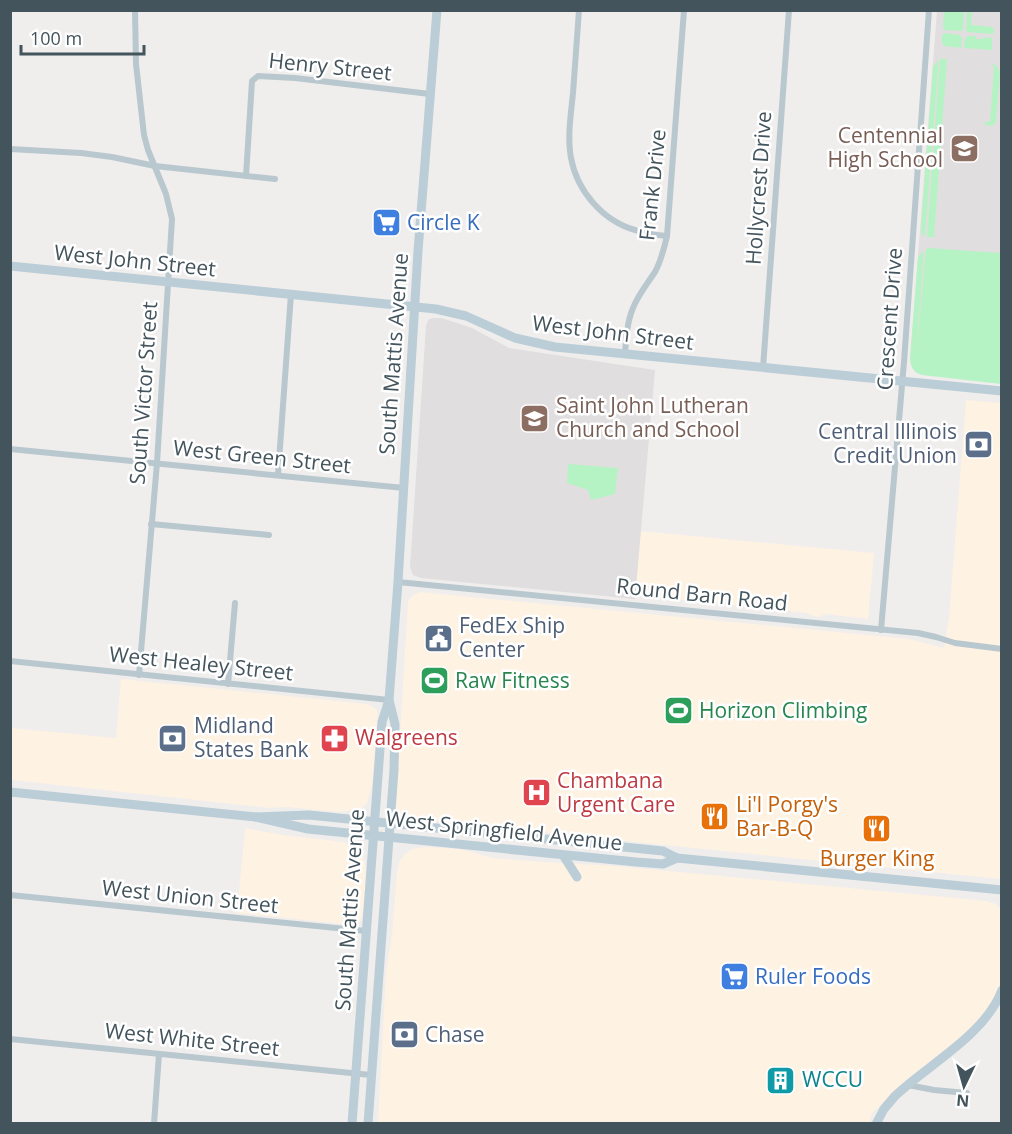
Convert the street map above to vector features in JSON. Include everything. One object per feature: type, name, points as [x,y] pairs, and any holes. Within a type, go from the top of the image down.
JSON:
[{"type":"main road","name":"South Mattis Avenue","points":[[352,1124],[382,722],[388,700],[398,582],[437,10]]},
{"type":"main road","name":"West John Street","points":[[10,266],[453,312],[515,339],[555,347],[1002,392]]},
{"type":"main road","name":"South Mattis Avenue","points":[[368,1124],[394,770],[395,724],[388,700]]},
{"type":"main road","name":"West Springfield Avenue","points":[[10,792],[256,817],[308,829],[563,855],[663,864],[677,858]]},
{"type":"main road","name":"West Springfield Avenue","points":[[256,817],[309,815],[391,822],[663,851],[677,858],[1002,890]]},
{"type":"main road","points":[[563,855],[577,877]]},
{"type":"main road","points":[[876,1124],[885,1109],[907,1085],[979,1026],[993,1009],[1002,990]]},
{"type":"street","name":"South Victor Street","points":[[135,10],[136,64],[144,135],[166,194],[172,219],[157,463],[139,675]]},
{"type":"street","points":[[579,10],[570,136],[571,158],[575,172],[594,204],[612,220],[634,230],[667,236]]},
{"type":"street","name":"Frank Drive","points":[[625,354],[626,336],[633,306],[658,264],[667,236],[684,10]]},
{"type":"street","name":"Hollycrest Drive","points":[[763,368],[789,10]]},
{"type":"street","name":"Crescent Drive","points":[[881,630],[902,381],[928,10]]},
{"type":"street","name":"Henry Street","points":[[246,176],[252,81],[258,76],[295,78],[430,94]]},
{"type":"street","points":[[10,149],[81,153],[155,166],[275,179]]},
{"type":"street","points":[[278,475],[291,294]]},
{"type":"street","name":"West Green Street","points":[[10,449],[404,488]]},
{"type":"street","points":[[151,524],[269,535]]},
{"type":"street","name":"Round Barn Road","points":[[398,582],[918,633],[955,643],[1002,649]]},
{"type":"street","points":[[228,684],[235,603]]},
{"type":"street","name":"West Healey Street","points":[[10,661],[388,700]]},
{"type":"street","name":"West Union Street","points":[[10,895],[366,931]]},
{"type":"street","name":"West White Street","points":[[10,1039],[371,1075]]},
{"type":"street","points":[[154,1124],[159,1054]]},
{"type":"street","points":[[907,1085],[967,1094]]},
{"type":"shaded area","name":"Centennial High School","points":[[937,11],[1001,11],[1002,339],[999,367],[910,359]]},
{"type":"shaded area","name":"Saint John Lutheran Church and School","points":[[441,318],[472,328],[509,348],[655,370],[635,599],[421,578],[413,575],[410,567],[426,326],[428,320]]},
{"type":"shaded area","points":[[966,400],[1001,403],[1001,879],[395,817],[408,601],[420,592],[909,639],[944,648],[949,618]]},
{"type":"shaded area","points":[[640,531],[874,553],[868,619],[825,614],[819,617],[807,613],[635,595]]},
{"type":"shaded area","points":[[121,679],[372,706],[378,714],[372,785],[367,803],[361,809],[339,812],[287,807],[270,808],[11,780],[11,728],[116,738]]},
{"type":"shaded area","points":[[245,828],[344,842],[360,850],[366,872],[360,922],[352,925],[237,913]]},
{"type":"shaded area","points":[[425,847],[460,849],[493,858],[615,866],[986,901],[996,904],[1001,910],[999,988],[985,1014],[963,1035],[910,1077],[871,1114],[870,1123],[378,1124],[386,972],[392,935],[397,873],[399,862],[405,854],[412,849]]},
{"type":"green space","points":[[967,10],[972,11],[971,25],[992,27],[993,34],[967,32]]},
{"type":"green space","points":[[944,11],[964,11],[962,31],[944,30]]},
{"type":"green space","points":[[944,33],[960,35],[961,48],[944,46],[942,36]]},
{"type":"green space","points":[[968,36],[976,36],[976,39],[992,38],[992,50],[964,48],[965,39]]},
{"type":"green space","points":[[940,59],[947,59],[934,237],[927,237]]},
{"type":"green space","points":[[938,60],[925,236],[921,228],[933,67]]},
{"type":"green space","points":[[991,63],[997,66],[1000,73],[996,121],[990,126],[984,124],[990,122],[994,66]]},
{"type":"green space","points":[[926,249],[1001,253],[1001,384],[922,375],[912,367],[910,359],[918,258],[924,250],[916,360]]},
{"type":"green space","points":[[568,464],[618,468],[615,494],[591,500],[588,490],[567,483]]},
{"type":"place","name":"Centennial High School","points":[[964,148]]},
{"type":"place","name":"Circle K","points":[[386,223]]},
{"type":"place","name":"Saint John Lutheran Church and School","points":[[535,418]]},
{"type":"place","name":"Central Illinois Credit Union","points":[[978,444]]},
{"type":"place","name":"FedEx Ship Center","points":[[438,638]]},
{"type":"place","name":"Raw Fitness","points":[[434,681]]},
{"type":"place","name":"Horizon Climbing","points":[[678,711]]},
{"type":"place","name":"Midland States Bank","points":[[173,738]]},
{"type":"place","name":"Walgreens","points":[[334,738]]},
{"type":"place","name":"Chambana Urgent Care","points":[[536,793]]},
{"type":"place","name":"Li'l Porgy's Bar-B-Q","points":[[715,817]]},
{"type":"place","name":"Burger King","points":[[877,828]]},
{"type":"place","name":"Ruler Foods","points":[[734,977]]},
{"type":"place","name":"Chase","points":[[404,1035]]},
{"type":"place","name":"WCCU","points":[[781,1080]]}]
